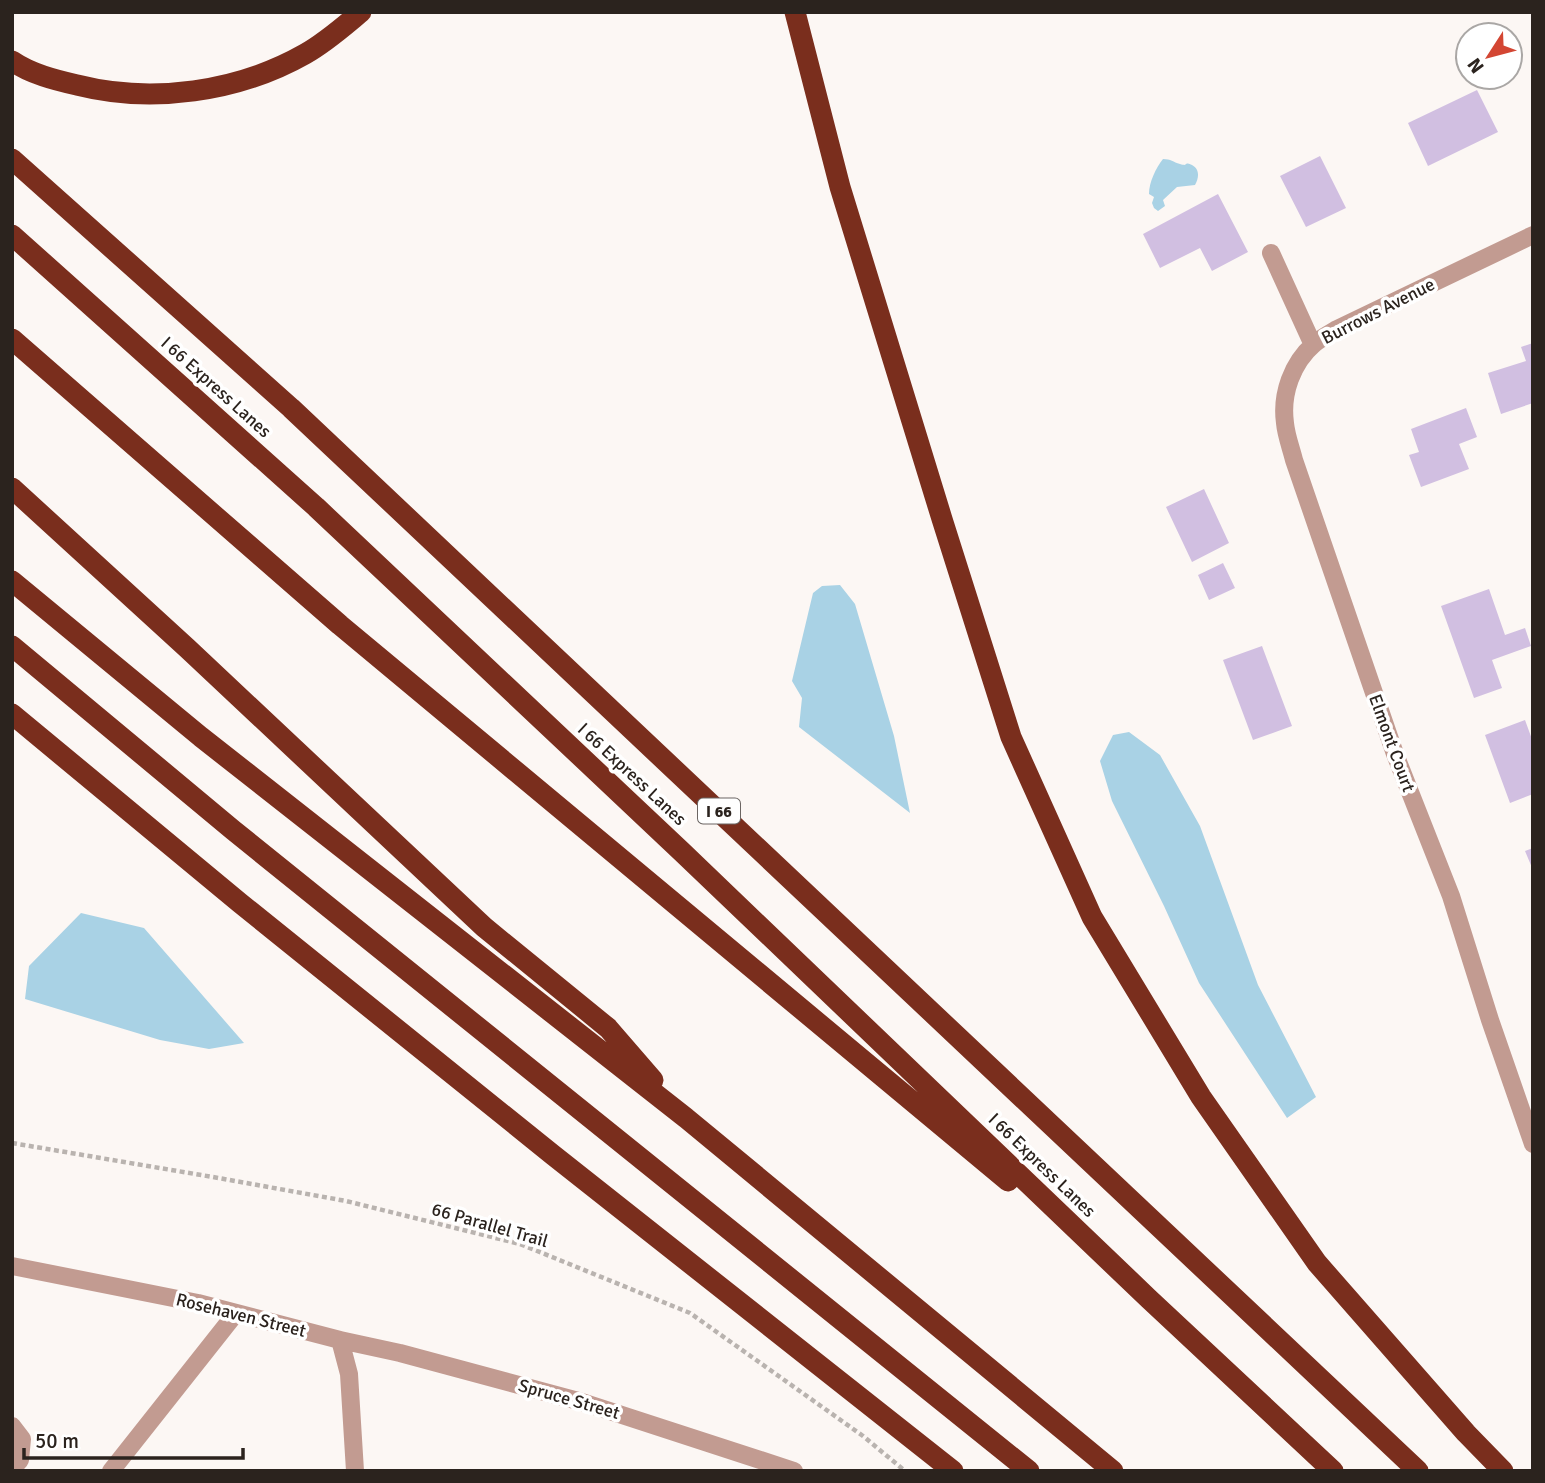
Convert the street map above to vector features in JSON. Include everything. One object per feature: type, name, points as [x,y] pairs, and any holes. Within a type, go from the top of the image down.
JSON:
[{"type":"highway","points":[[12,61],[22,68],[101,91],[165,93],[193,90],[225,85],[283,65],[328,39],[361,12]]},
{"type":"highway","points":[[795,12],[839,187],[1011,737],[1092,917],[1201,1097],[1317,1263],[1466,1433],[1503,1471]]},
{"type":"highway","name":"I 66","points":[[12,159],[292,408],[1418,1471]]},
{"type":"highway","name":"I 66 Express Lanes","points":[[12,235],[326,517],[691,860],[1149,1299],[1334,1471]]},
{"type":"highway","points":[[12,339],[340,625],[1149,1299]]},
{"type":"highway","points":[[12,488],[484,927],[608,1028],[686,1118]]},
{"type":"highway","points":[[12,581],[212,745],[686,1118],[1113,1471]]},
{"type":"highway","points":[[12,646],[233,830],[1028,1471]]},
{"type":"highway","points":[[12,714],[240,903],[553,1155],[953,1471]]},
{"type":"highway","points":[[12,734],[240,903]]},
{"type":"street","name":"Burrows Avenue","points":[[1271,253],[1313,345],[1337,329],[1533,235]]},
{"type":"street","name":"Elmont Court","points":[[1313,345],[1298,361],[1289,379],[1284,399],[1284,422],[1294,460],[1395,754],[1451,896],[1533,1144]]},
{"type":"street","name":"Rosehaven Street","points":[[12,1266],[198,1303],[340,1340]]},
{"type":"street","points":[[111,1471],[236,1313]]},
{"type":"street","points":[[340,1340],[349,1374],[355,1471]]},
{"type":"street","name":"Spruce Street","points":[[340,1340],[400,1353],[582,1402],[794,1471]]},
{"type":"street","points":[[12,1426],[22,1439],[20,1460],[12,1469]]},
{"type":"path","name":"66 Parallel Trail","points":[[12,1143],[346,1201],[520,1244],[690,1313],[863,1436],[905,1471]]},
{"type":"water","points":[[1163,159],[1192,165],[1198,171],[1198,177],[1195,185],[1177,187],[1163,200],[1165,206],[1158,211],[1154,208],[1154,197],[1149,194],[1149,189],[1153,175]]},
{"type":"water","points":[[840,585],[855,604],[894,736],[910,813],[799,727],[802,698],[792,681],[813,593],[822,586]]},
{"type":"water","points":[[1129,732],[1160,755],[1200,826],[1258,985],[1316,1097],[1287,1118],[1199,983],[1112,801],[1100,761],[1113,735]]},
{"type":"water","points":[[81,913],[144,928],[244,1043],[209,1049],[160,1040],[25,999],[29,966]]},
{"type":"building","points":[[1478,91],[1498,132],[1428,166],[1408,123]]},
{"type":"building","points":[[1320,156],[1346,208],[1306,227],[1280,176]]},
{"type":"building","points":[[1218,194],[1248,252],[1212,271],[1200,248],[1160,268],[1143,234]]},
{"type":"building","points":[[1533,343],[1533,403],[1501,414],[1488,373],[1526,361],[1521,347]]},
{"type":"building","points":[[1466,408],[1477,437],[1459,444],[1469,469],[1421,487],[1409,455],[1419,452],[1411,429]]},
{"type":"building","points":[[1204,489],[1229,543],[1192,562],[1166,507]]},
{"type":"building","points":[[1223,563],[1235,588],[1209,600],[1198,575]]},
{"type":"building","points":[[1489,589],[1505,635],[1525,628],[1531,646],[1492,660],[1502,688],[1474,698],[1441,606]]},
{"type":"building","points":[[1262,646],[1292,726],[1253,740],[1223,660]]},
{"type":"building","points":[[1525,720],[1533,742],[1533,794],[1510,803],[1485,735]]},
{"type":"building","points":[[1533,848],[1533,870],[1525,851]]}]
